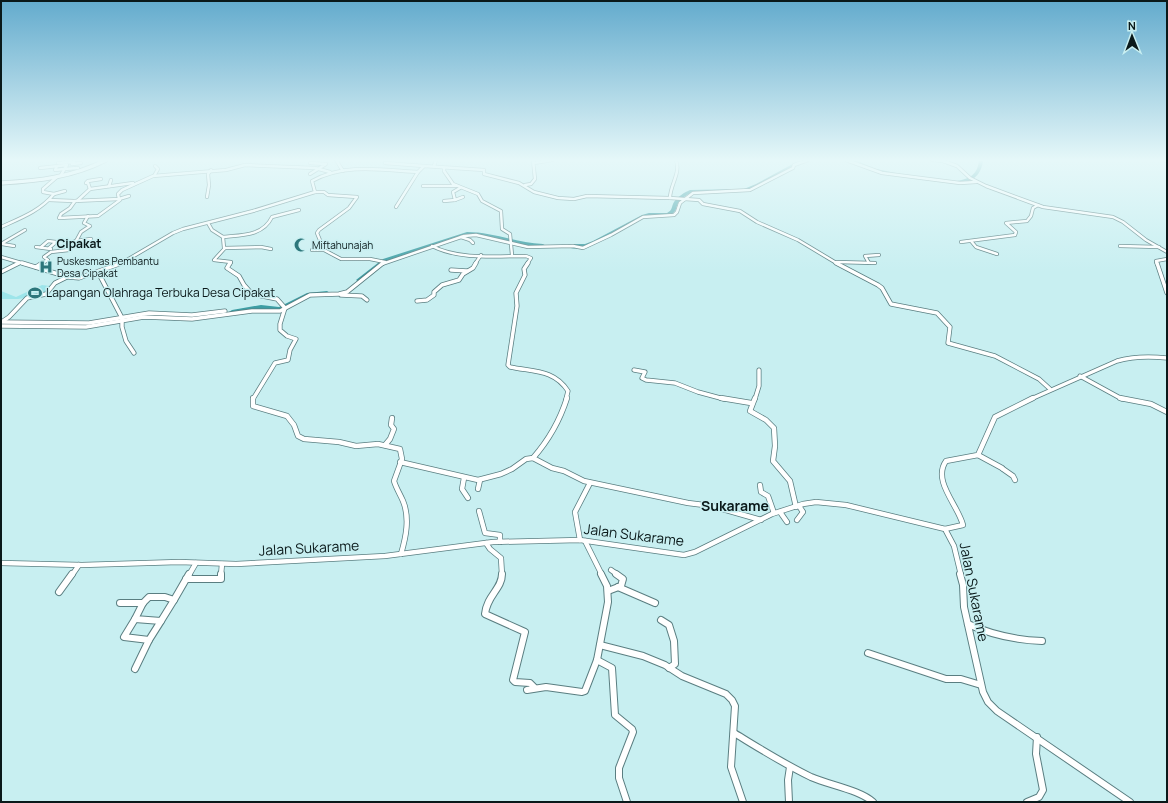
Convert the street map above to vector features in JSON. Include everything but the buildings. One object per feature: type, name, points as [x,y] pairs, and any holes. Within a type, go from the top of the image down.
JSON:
[{"type":"street","points":[[1,227],[34,212],[51,197]]},
{"type":"street","points":[[49,200],[76,201],[119,198],[120,200],[99,215],[59,218],[61,214],[70,208],[70,206],[76,201],[80,197]]},
{"type":"street","points":[[1,257],[79,278],[128,261],[173,233],[298,197]]},
{"type":"street","points":[[322,245],[317,233],[319,230],[350,208],[357,197]]},
{"type":"street","points":[[396,207],[402,197]]},
{"type":"street","points":[[444,201],[463,197]]},
{"type":"street","points":[[480,197],[482,201],[502,212],[501,228],[509,232],[512,256]]},
{"type":"street","points":[[558,197],[565,199],[578,197]]},
{"type":"street","points":[[649,197],[699,200],[703,204],[738,210],[760,223],[798,240],[834,262],[880,286],[891,304],[934,310],[950,327],[948,343],[995,356],[1039,379],[1050,389]]},
{"type":"street","points":[[339,294],[350,290],[384,261],[461,237],[476,235],[528,247],[572,246],[578,248],[588,246],[643,218],[674,215],[677,212],[678,205],[687,197]]},
{"type":"street","points":[[1021,197],[1049,208],[1113,216],[1167,252]]},
{"type":"street","points":[[961,242],[1015,235],[1016,232],[1006,223],[1027,221],[1031,216],[1033,208],[1038,205]]},
{"type":"street","points":[[206,223],[211,230],[223,237],[260,230],[270,223],[272,217],[299,210]]},
{"type":"street","points":[[337,210],[345,211]]},
{"type":"street","points":[[36,267],[48,260],[44,256],[51,252],[69,250],[74,245],[81,232],[90,226],[84,224],[88,216]]},
{"type":"street","points":[[2,244],[26,230]]},
{"type":"street","points":[[223,237],[223,247],[225,248]]},
{"type":"street","points":[[461,237],[473,243]]},
{"type":"street","points":[[75,241],[91,239]]},
{"type":"street","points":[[36,246],[40,247],[49,248],[56,242],[48,241],[40,247]]},
{"type":"street","points":[[970,241],[976,247],[996,254]]},
{"type":"street","points":[[2,244],[14,246]]},
{"type":"street","points":[[400,462],[464,478],[480,480],[508,471],[524,459],[533,458],[538,454],[556,424],[568,391],[558,378],[552,374],[510,367],[508,364],[517,306],[516,293],[525,275],[524,269],[531,259],[529,256],[480,255],[448,252],[432,246]]},
{"type":"street","points":[[1120,246],[1159,247]]},
{"type":"street","points":[[225,248],[240,250],[264,247],[271,249]]},
{"type":"street","points":[[49,248],[52,250],[51,252]]},
{"type":"street","points":[[225,248],[214,260],[231,262],[227,268],[228,270],[239,276],[252,294],[277,299],[284,308]]},
{"type":"street","points":[[312,250],[324,250],[346,260],[370,259],[384,261]]},
{"type":"street","points":[[417,301],[428,300],[442,285],[458,281],[462,274],[475,266],[480,255]]},
{"type":"street","points":[[869,263],[865,256],[879,255]]},
{"type":"street","points":[[1,262],[7,259]]},
{"type":"street","points":[[1167,259],[1156,261],[1167,293]]},
{"type":"street","points":[[834,262],[875,263]]},
{"type":"street","points":[[1,272],[3,269],[20,263]]},
{"type":"street","points":[[451,270],[467,271]]},
{"type":"street","points":[[98,272],[122,319],[126,340],[134,353]]},
{"type":"street","points":[[2,322],[9,317],[27,298],[46,294],[56,283],[68,276]]},
{"type":"street","points":[[2,322],[72,324],[150,317],[203,318],[252,311],[277,311],[312,295],[339,294],[362,296],[367,300]]},
{"type":"street","points":[[284,308],[278,322],[279,328],[285,335],[296,339],[290,350],[288,360],[275,363],[253,399],[252,404],[253,406],[287,416],[294,425],[298,436],[304,439],[340,442],[356,446],[378,444],[400,449],[402,459],[394,481],[404,502],[406,518],[405,541],[401,554]]},
{"type":"street","points":[[1,326],[67,328],[86,327],[149,313],[192,315],[225,311]]},
{"type":"street","points":[[978,455],[995,417],[1050,389],[1117,361],[1131,357],[1147,356],[1167,358]]},
{"type":"street","points":[[634,370],[645,372],[642,378],[646,380],[675,383],[698,392],[731,401],[751,403]]},
{"type":"street","points":[[759,370],[761,378],[757,394],[751,403],[751,412],[766,420],[774,428],[775,446],[773,462],[790,481],[798,506],[803,512],[797,520]]},
{"type":"street","points":[[1080,376],[1123,400],[1151,404],[1167,412]]},
{"type":"street","points":[[385,445],[394,429],[391,424],[392,418]]},
{"type":"street","points":[[945,529],[963,525],[960,513],[946,489],[941,474],[942,467],[946,461],[978,455],[1013,476],[1015,480]]},
{"type":"street","points":[[533,458],[552,468],[590,483],[636,491],[688,503],[712,506],[761,520]]},
{"type":"street","points":[[464,478],[462,489],[468,498]]},
{"type":"street","points":[[478,489],[480,480]]},
{"type":"street","points":[[527,690],[534,687],[582,692],[585,691],[597,660],[608,602],[608,591],[582,540],[575,512],[590,483]]},
{"type":"street","points":[[760,485],[761,492],[768,496],[777,513],[787,522]]},
{"type":"street","name":"Jalan Sukarame","points":[[1,563],[79,565],[196,563],[236,564],[325,560],[401,554],[500,542],[582,540],[604,542],[655,552],[684,555],[695,552],[777,513],[815,502],[828,503],[945,529],[954,546],[963,585],[964,606],[985,698],[994,709],[1130,802]]},
{"type":"street","points":[[479,511],[485,533],[500,535],[500,542]]},
{"type":"street","points":[[486,543],[490,549],[501,558],[502,584],[492,593],[485,608],[485,614],[525,632],[513,680],[514,682],[530,683],[534,687]]},
{"type":"street","points":[[135,669],[149,640],[175,600],[196,563]]},
{"type":"street","points":[[186,579],[219,580],[222,576],[222,564]]},
{"type":"street","points":[[59,592],[79,565]]},
{"type":"street","points":[[608,591],[623,584],[624,580],[611,570]]},
{"type":"street","points":[[618,587],[655,603]]},
{"type":"street","points":[[149,640],[124,637],[124,635],[135,619],[143,603],[151,597],[175,600]]},
{"type":"street","points":[[120,603],[143,603]]},
{"type":"street","points":[[135,619],[161,621]]},
{"type":"street","points":[[661,620],[669,625],[674,641],[675,664],[669,668]]},
{"type":"street","points":[[968,624],[996,636],[1042,641]]},
{"type":"street","points":[[600,645],[643,656],[682,676],[726,694],[732,698],[735,703],[735,708],[731,767],[743,802]]},
{"type":"street","points":[[868,654],[946,679],[961,679],[981,685]]},
{"type":"street","points":[[597,660],[612,668],[614,711],[616,716],[632,728],[633,732],[633,737],[626,748],[618,770],[618,779],[627,802]]},
{"type":"street","points":[[734,733],[805,775],[858,793],[873,802]]},
{"type":"street","points":[[1028,802],[1039,797],[1042,790],[1036,754],[1037,738]]},
{"type":"street","points":[[789,802],[788,780],[790,767]]},
{"type":"shaded area","name":"Lapangan Olahraga Terbuka Desa Cipakat","points":[[42,285],[50,286],[44,295],[18,299],[1,299],[1,291],[16,297]]},
{"type":"waterway","points":[[569,246],[588,245],[644,216],[668,214],[672,212],[675,208],[676,202],[682,197]]},
{"type":"waterway","points":[[359,280],[385,260],[467,234],[486,235],[524,244],[543,246]]},
{"type":"waterway","points":[[232,312],[261,307],[280,309],[309,294],[327,293]]},
{"type":"waterway","points":[[168,315],[198,317]]},
{"type":"waterway","points":[[63,325],[95,324]]},
{"type":"place","name":"Miftahunajah","points":[[301,245]]},
{"type":"place","name":"Puskesmas Pembantu Desa Cipakat","points":[[46,267]]},
{"type":"place","name":"Lapangan Olahraga Terbuka Desa Cipakat","points":[[35,293]]},
{"type":"district","name":"Cipakat","points":[[79,244]]},
{"type":"district","name":"Sukarame","points":[[735,506]]}]
